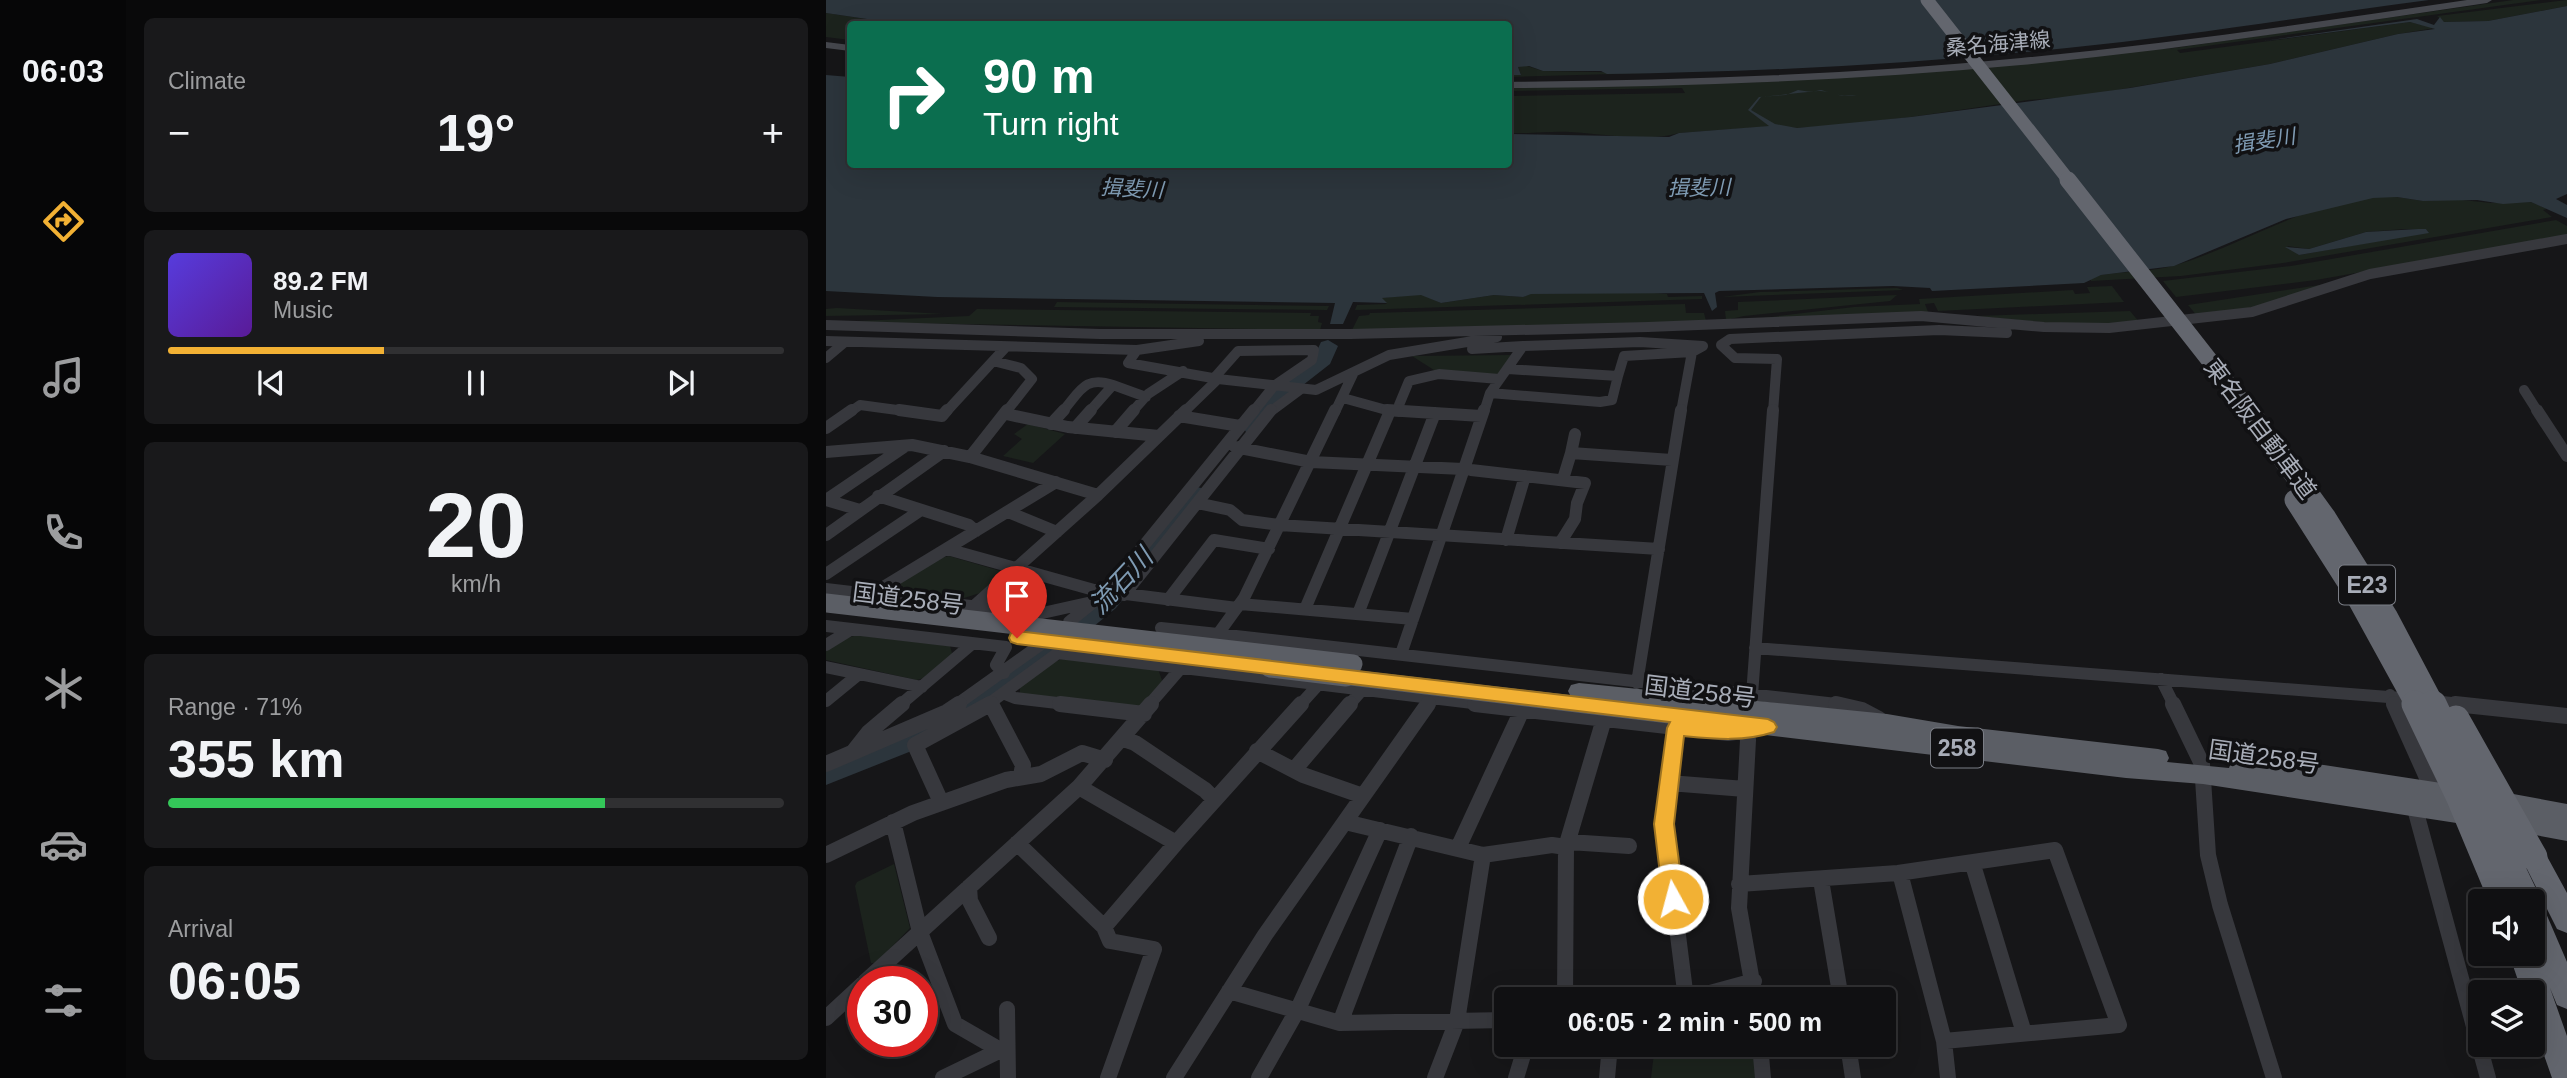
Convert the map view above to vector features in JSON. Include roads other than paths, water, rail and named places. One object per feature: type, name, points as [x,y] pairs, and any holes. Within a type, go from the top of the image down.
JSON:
[{"type":"highway","name":"東名阪自動車道","points":[[1913,0],[2180,342],[2309,519],[2368,617],[2428,731],[2498,889]]},
{"type":"highway","name":"東名阪自動車道","points":[[1927,0],[2238,396],[2326,518],[2387,616],[2448,732],[2521,889]]},
{"type":"highway","name":"国道258号","points":[[826,603],[1354,677],[1757,729],[2126,769],[2202,769],[2324,775],[2567,814]]},
{"type":"highway","name":"国道258号","points":[[826,615],[1354,677],[1502,682],[1887,723],[2202,769],[2567,831]]},
{"type":"highway","points":[[2387,616],[2413,647],[2534,857],[2567,920]]},
{"type":"highway","points":[[2545,943],[2567,995]]},
{"type":"highway","points":[[2527,966],[2565,1074]]},
{"type":"main road","name":"桑名海津線","points":[[1512,85],[1764,80],[1949,68],[2154,47],[2487,0]]},
{"type":"main road","points":[[826,45],[847,48]]},
{"type":"street","points":[[826,325],[969,331],[1221,335],[1510,331],[1921,316],[2044,327],[2144,325],[2252,312],[2370,274],[2567,239]]},
{"type":"street","points":[[1648,327],[1664,335],[1716,342],[1735,358],[1777,359],[1752,695]]},
{"type":"street","points":[[1490,393],[1600,402],[1612,400],[1624,356],[1698,349],[1721,345],[1730,339],[1939,330],[2007,333]]},
{"type":"street","points":[[1316,390],[1389,355],[1477,342],[1510,331]]},
{"type":"street","points":[[826,341],[1137,351],[1213,339],[1221,335]]},
{"type":"street","points":[[826,358],[845,342]]},
{"type":"street","points":[[1410,350],[1640,342],[1698,349]]},
{"type":"street","points":[[1401,654],[1467,469],[1490,393],[1523,346]]},
{"type":"street","points":[[826,428],[860,404],[942,416],[1005,348]]},
{"type":"street","points":[[1637,683],[1672,460],[1698,349]]},
{"type":"street","points":[[974,606],[1160,436],[1217,378],[1238,351],[1314,350],[1312,360],[1276,386],[1240,426],[1233,447],[1197,503],[1111,595],[1069,622]]},
{"type":"street","points":[[1137,351],[1128,363],[1217,378],[1316,390],[1395,412],[1481,416]]},
{"type":"street","points":[[970,457],[1031,384],[1031,376],[1010,363],[993,361]]},
{"type":"street","points":[[1508,369],[1618,376]]},
{"type":"street","points":[[1115,432],[1146,397],[1183,371]]},
{"type":"street","points":[[1218,634],[1238,606],[1269,549],[1353,374]]},
{"type":"street","points":[[1305,609],[1368,464],[1409,381],[1438,374],[1499,379]]},
{"type":"street","points":[[1051,424],[1090,382],[1098,380],[1146,397]]},
{"type":"street","points":[[1074,428],[1113,385]]},
{"type":"street","points":[[826,589],[1038,614],[1111,595],[1233,447],[1297,388]]},
{"type":"street","points":[[2524,390],[2567,456]]},
{"type":"street","points":[[1358,614],[1435,413]]},
{"type":"street","points":[[1006,414],[1074,428],[1160,436]]},
{"type":"street","points":[[1179,416],[1240,426]]},
{"type":"street","points":[[1560,543],[1575,519],[1577,503],[1585,484],[1561,481],[1575,433]]},
{"type":"street","points":[[826,452],[906,445],[944,451],[1098,495]]},
{"type":"street","points":[[826,500],[906,445]]},
{"type":"street","points":[[1233,447],[1311,461],[1467,469],[1563,479]]},
{"type":"street","points":[[826,535],[944,451]]},
{"type":"street","points":[[1571,453],[1672,460]]},
{"type":"street","points":[[1506,540],[1525,476]]},
{"type":"street","points":[[872,594],[1056,482]]},
{"type":"street","points":[[878,496],[969,525],[976,531]]},
{"type":"street","points":[[826,500],[860,510]]},
{"type":"street","points":[[1197,503],[1230,510],[1242,520],[1279,525],[1658,549]]},
{"type":"street","points":[[826,574],[921,510]]},
{"type":"street","points":[[1008,512],[1057,532]]},
{"type":"street","points":[[1168,600],[1214,540],[1269,549]]},
{"type":"street","points":[[947,550],[1111,595],[1413,619]]},
{"type":"street","points":[[826,626],[1006,647],[996,665],[1004,673]]},
{"type":"street","points":[[1161,628],[1840,705],[1862,710],[1887,723]]},
{"type":"street","points":[[826,645],[852,629]]},
{"type":"street","points":[[851,754],[869,732],[972,644]]},
{"type":"street","points":[[826,764],[947,712],[1040,645]]},
{"type":"street","points":[[1755,648],[2390,695],[2456,705],[2567,716]]},
{"type":"street","points":[[941,802],[915,746],[990,704],[1058,653],[1318,685],[1354,677],[1432,698],[1522,710],[1728,733],[1757,729]]},
{"type":"street","points":[[826,667],[922,687]]},
{"type":"street","points":[[883,966],[1079,787],[1123,739],[1181,668]]},
{"type":"street","points":[[826,701],[859,674]]},
{"type":"street","points":[[1294,770],[1354,677]]},
{"type":"street","points":[[2161,679],[2202,769],[2208,855],[2220,905],[2274,1078]]},
{"type":"street","points":[[1104,927],[1214,799],[1318,685]]},
{"type":"street","points":[[1005,694],[1015,698],[1143,714]]},
{"type":"street","points":[[2390,695],[2433,791]]},
{"type":"street","points":[[1174,1078],[1229,991],[1432,698]]},
{"type":"street","points":[[990,704],[1023,765],[1021,776]]},
{"type":"street","points":[[1458,848],[1522,710]]},
{"type":"street","points":[[1565,987],[1567,844],[1604,719]]},
{"type":"street","points":[[1676,728],[1664,824],[1685,987]]},
{"type":"street","points":[[1754,987],[1739,908],[1739,884],[1748,740],[1757,729]]},
{"type":"street","points":[[1123,739],[1135,743],[1205,790],[1214,799]]},
{"type":"street","points":[[1257,751],[1294,770],[1363,796]]},
{"type":"street","points":[[826,855],[941,802],[1021,776],[1050,771],[1082,753],[1105,760]]},
{"type":"street","points":[[1670,783],[1745,789]]},
{"type":"street","points":[[1079,787],[1176,843]]},
{"type":"street","points":[[2414,805],[2488,1078]]},
{"type":"street","points":[[893,822],[920,932],[955,1024],[1004,1049]]},
{"type":"street","points":[[1345,822],[1483,855],[1567,844],[1629,846]]},
{"type":"street","points":[[1258,1078],[1297,1010],[1380,830]]},
{"type":"street","points":[[1340,1023],[1411,836]]},
{"type":"street","points":[[1017,843],[1104,927],[1111,941],[1154,949],[1108,1078]]},
{"type":"street","points":[[1739,884],[1900,873],[1973,865],[2055,850],[2119,1025],[1944,1041]]},
{"type":"street","points":[[1435,1078],[1457,1021],[1483,855]]},
{"type":"street","points":[[1973,865],[2024,1033]]},
{"type":"street","points":[[1900,873],[1944,1041],[1948,1078]]},
{"type":"street","points":[[1821,880],[1839,987]]},
{"type":"street","points":[[969,887],[970,901],[989,938]]},
{"type":"street","points":[[1732,987],[1754,981]]},
{"type":"street","points":[[1229,991],[1340,1023],[1494,1020]]},
{"type":"street","points":[[826,1018],[847,999]]},
{"type":"street","points":[[1007,1009],[1004,1049],[1008,1078]]},
{"type":"street","points":[[943,1078],[1004,1049]]},
{"type":"street","points":[[1516,1078],[1522,1057]]},
{"type":"street","points":[[1607,1078],[1609,1057]]},
{"type":"street","points":[[1761,1057],[1763,1078]]},
{"type":"street","points":[[1850,1057],[1853,1078]]},
{"type":"water","points":[[826,0],[2429,0],[2158,38],[1952,59],[1780,69],[1607,74],[1601,71],[1543,71],[1529,66],[1518,67],[1521,75],[1512,75],[1512,21],[881,21],[826,13]]},
{"type":"water","name":"揖斐川","points":[[2567,6],[2567,194],[2556,199],[2567,205],[2567,218],[2531,202],[2503,204],[2477,200],[2373,198],[2286,219],[2174,266],[2101,275],[2084,283],[1932,291],[1930,288],[1893,286],[1719,291],[1715,293],[1717,307],[1712,311],[1704,293],[1531,294],[1523,297],[1494,295],[1441,303],[1421,295],[1382,298],[1387,303],[1353,302],[1343,324],[1330,324],[1335,303],[937,297],[826,291],[826,75],[847,77],[847,168],[1512,168],[1512,134],[1669,137],[1679,133],[1769,126],[1748,110],[1759,97],[1766,96],[1761,97],[1751,110],[1775,124],[1797,128],[1911,117],[2130,88],[2270,64],[2398,34],[2435,29],[2410,22],[2264,41],[2417,19],[2434,25],[2440,17],[2444,22],[2488,21]]},
{"type":"water","points":[[1798,90],[1810,92],[1797,93],[1788,94]]},
{"type":"water","points":[[2426,229],[2429,233],[2299,255],[2285,247],[2309,249],[2366,232]]},
{"type":"waterway","name":"流石川","points":[[1253,427],[1273,399],[1323,360],[1328,346]]},
{"type":"waterway","name":"流石川","points":[[826,774],[900,744],[962,711],[1033,662],[1108,602],[1197,494]]}]
